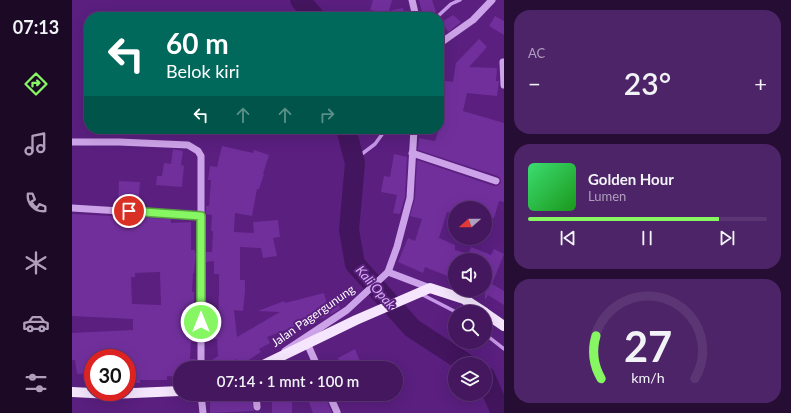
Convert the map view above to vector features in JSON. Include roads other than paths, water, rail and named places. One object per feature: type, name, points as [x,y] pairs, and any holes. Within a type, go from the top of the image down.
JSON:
[{"type":"main road","points":[[272,361],[356,320],[430,288],[464,299],[473,305]]},
{"type":"main road","points":[[492,318],[504,326]]},
{"type":"main road","points":[[72,392],[111,394],[173,391]]},
{"type":"street","points":[[412,0],[415,12]]},
{"type":"street","points":[[444,40],[473,20],[492,0]]},
{"type":"street","points":[[503,62],[504,86]]},
{"type":"street","name":"Jalan Pagergunung","points":[[270,361],[347,310],[388,272],[397,247],[410,198],[414,134]]},
{"type":"street","points":[[72,142],[119,142],[188,145],[198,151],[201,156],[201,361]]},
{"type":"street","points":[[412,153],[496,181]]},
{"type":"street","points":[[72,208],[201,216]]},
{"type":"street","points":[[388,272],[430,288]]},
{"type":"street","points":[[307,343],[315,361]]},
{"type":"street","points":[[202,401],[203,413]]},
{"type":"street","points":[[257,401],[257,407]]},
{"type":"street","points":[[332,401],[337,412]]},
{"type":"waterway","name":"Kali Opak","points":[[300,0],[311,12]]},
{"type":"waterway","points":[[442,12],[451,4],[460,0]]},
{"type":"waterway","name":"Kali Opak","points":[[347,134],[355,163],[349,230],[355,264],[412,328],[456,357]]},
{"type":"waterway","points":[[354,160],[375,144],[382,134]]},
{"type":"waterway","points":[[421,294],[448,308]]},
{"type":"waterway","points":[[492,340],[504,349]]},
{"type":"waterway","name":"Kali Opak","points":[[492,392],[501,413]]}]
